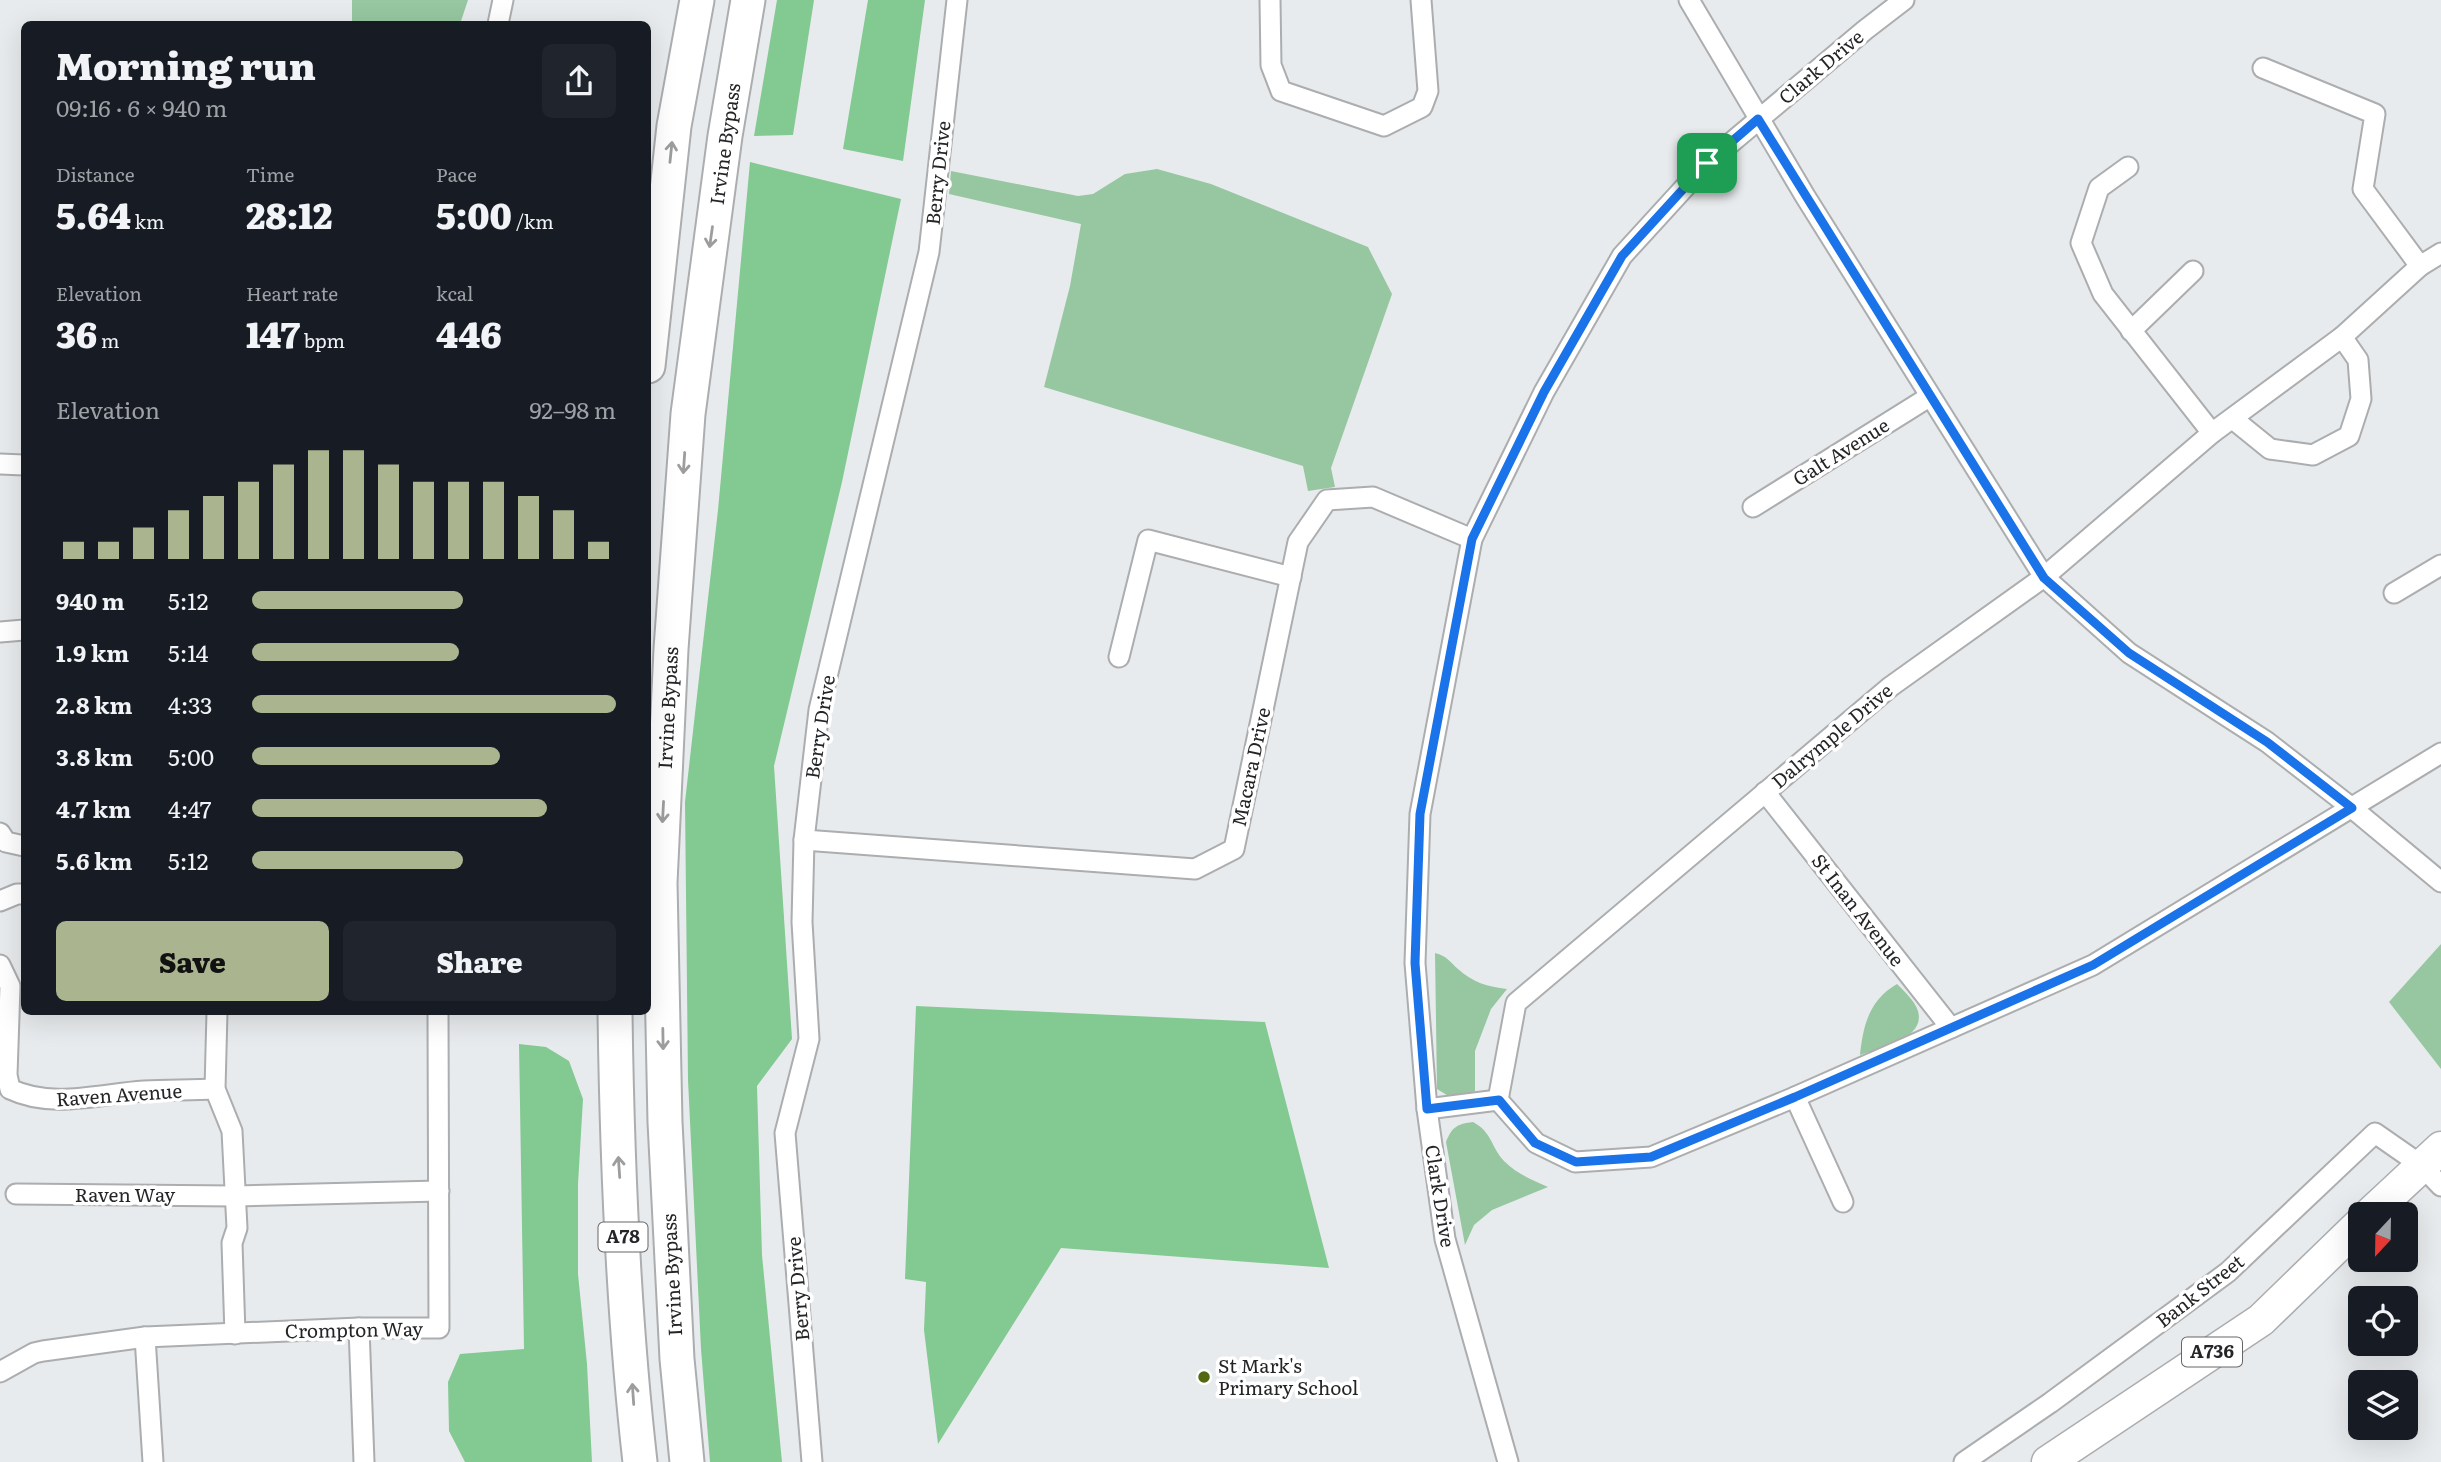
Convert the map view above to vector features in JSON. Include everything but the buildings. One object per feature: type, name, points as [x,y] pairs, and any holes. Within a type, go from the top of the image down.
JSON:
[{"type":"highway","points":[[651,338],[674,125],[697,0]]},
{"type":"highway","name":"Irvine Bypass","points":[[687,1462],[677,1359],[664,1122],[660,883],[671,649],[688,414],[725,135],[748,0]]},
{"type":"highway","name":"A78","points":[[615,1015],[617,1137],[640,1462]]},
{"type":"main road","name":"Bank Street","points":[[2386,1202],[2434,1166]]},
{"type":"main road","name":"A736","points":[[2048,1462],[2261,1320],[2348,1236]]},
{"type":"street","points":[[499,21],[503,0]]},
{"type":"street","name":"Berry Drive","points":[[813,1462],[785,1133],[809,1039],[802,922],[804,840],[819,710],[929,252],[957,0]]},
{"type":"street","points":[[1270,0],[1271,65],[1281,91],[1384,126],[1422,107],[1428,91],[1421,0]]},
{"type":"street","points":[[1689,0],[1758,119],[2044,578],[2129,653],[2267,742],[2441,882]]},
{"type":"street","name":"Clark Drive","points":[[1508,1462],[1445,1239],[1427,1109],[1415,963],[1420,814],[1472,539],[1544,392],[1622,256],[1707,163],[1904,0]]},
{"type":"street","points":[[2263,68],[2375,114],[2363,189],[2420,266]]},
{"type":"street","points":[[2128,167],[2099,188],[2081,243],[2103,294],[2212,433]]},
{"type":"street","name":"Dalrymple Drive","points":[[1499,1100],[1516,1003],[1890,687],[2044,578],[2212,433],[2342,337],[2420,266],[2441,253]]},
{"type":"street","points":[[2131,331],[2193,271]]},
{"type":"street","points":[[2233,419],[2270,449],[2313,454],[2349,436],[2361,399],[2358,360],[2342,337]]},
{"type":"street","name":"Galt Avenue","points":[[1753,507],[1930,397]]},
{"type":"street","points":[[0,464],[21,464]]},
{"type":"street","name":"Macara Drive","points":[[804,840],[1195,869],[1234,849],[1298,542],[1327,500],[1373,497],[1472,539]]},
{"type":"street","points":[[1119,657],[1148,540],[1291,577]]},
{"type":"street","points":[[2394,593],[2441,565]]},
{"type":"street","points":[[0,632],[21,630]]},
{"type":"street","points":[[1427,1109],[1499,1100],[1535,1143],[1576,1162],[1651,1157],[1795,1097],[2093,965],[2441,753]]},
{"type":"street","name":"St Inan Avenue","points":[[1765,792],[1951,1028]]},
{"type":"street","points":[[1,835],[12,845],[21,846]]},
{"type":"street","points":[[0,901],[21,894]]},
{"type":"street","name":"Raven Avenue","points":[[0,965],[10,986],[7,1074],[10,1088],[24,1095],[53,1101],[143,1091],[215,1089]]},
{"type":"street","points":[[217,1015],[215,1089],[232,1131],[237,1228],[232,1244],[235,1334]]},
{"type":"street","name":"Crompton Way","points":[[0,1372],[34,1353],[145,1337],[359,1328],[439,1328],[438,1015]]},
{"type":"street","points":[[1795,1097],[1843,1202]]},
{"type":"street","name":"Bank Street","points":[[1964,1462],[2050,1403],[2228,1272],[2375,1133],[2434,1166]]},
{"type":"street","name":"Raven Way","points":[[16,1194],[235,1196],[439,1191]]},
{"type":"street","points":[[359,1328],[364,1462]]},
{"type":"street","points":[[145,1337],[153,1462]]},
{"type":"green space","points":[[352,0],[468,0],[461,21],[352,21]]},
{"type":"green space","points":[[777,0],[814,0],[793,135],[754,136]]},
{"type":"green space","points":[[868,0],[925,0],[903,161],[843,149]]},
{"type":"green space","points":[[750,162],[901,199],[842,482],[774,766],[792,1039],[757,1086],[762,1255],[782,1462],[710,1462],[701,1349],[688,1080],[685,802],[718,510]]},
{"type":"green space","points":[[1157,169],[1211,184],[1368,247],[1392,294],[1331,468],[1335,487],[1308,491],[1303,466],[1044,387],[1070,286],[1081,224],[949,194],[951,171],[1078,196],[1093,194],[1125,174]]},
{"type":"green space","points":[[2441,944],[2441,1069],[2389,1002]]},
{"type":"green space","points":[[1435,953],[1445,957],[1475,981],[1507,989],[1491,1009],[1475,1051],[1475,1091],[1455,1100],[1437,1089]]},
{"type":"green space","points":[[1897,984],[1917,1007],[1919,1021],[1915,1029],[1899,1041],[1860,1055],[1869,1015],[1887,990]]},
{"type":"green space","points":[[916,1006],[1265,1022],[1329,1268],[1061,1248],[938,1444],[924,1330],[926,1282],[905,1279]]},
{"type":"green space","points":[[519,1044],[546,1047],[569,1061],[583,1099],[578,1184],[578,1274],[587,1364],[592,1462],[465,1462],[449,1431],[448,1382],[460,1354],[524,1349]]},
{"type":"green space","points":[[1473,1122],[1484,1130],[1509,1166],[1548,1187],[1492,1210],[1474,1225],[1465,1245],[1446,1142],[1456,1127]]},
{"type":"place","name":"St Mark's Primary School","points":[[1204,1377]]},
{"type":"route","points":[[1758,119],[2044,578],[2129,653],[2267,742],[2352,808],[2093,965],[1795,1097],[1651,1157],[1576,1162],[1535,1143],[1499,1100],[1427,1109],[1415,963],[1420,814],[1472,539],[1544,392],[1622,256],[1707,163],[1758,119]]}]
